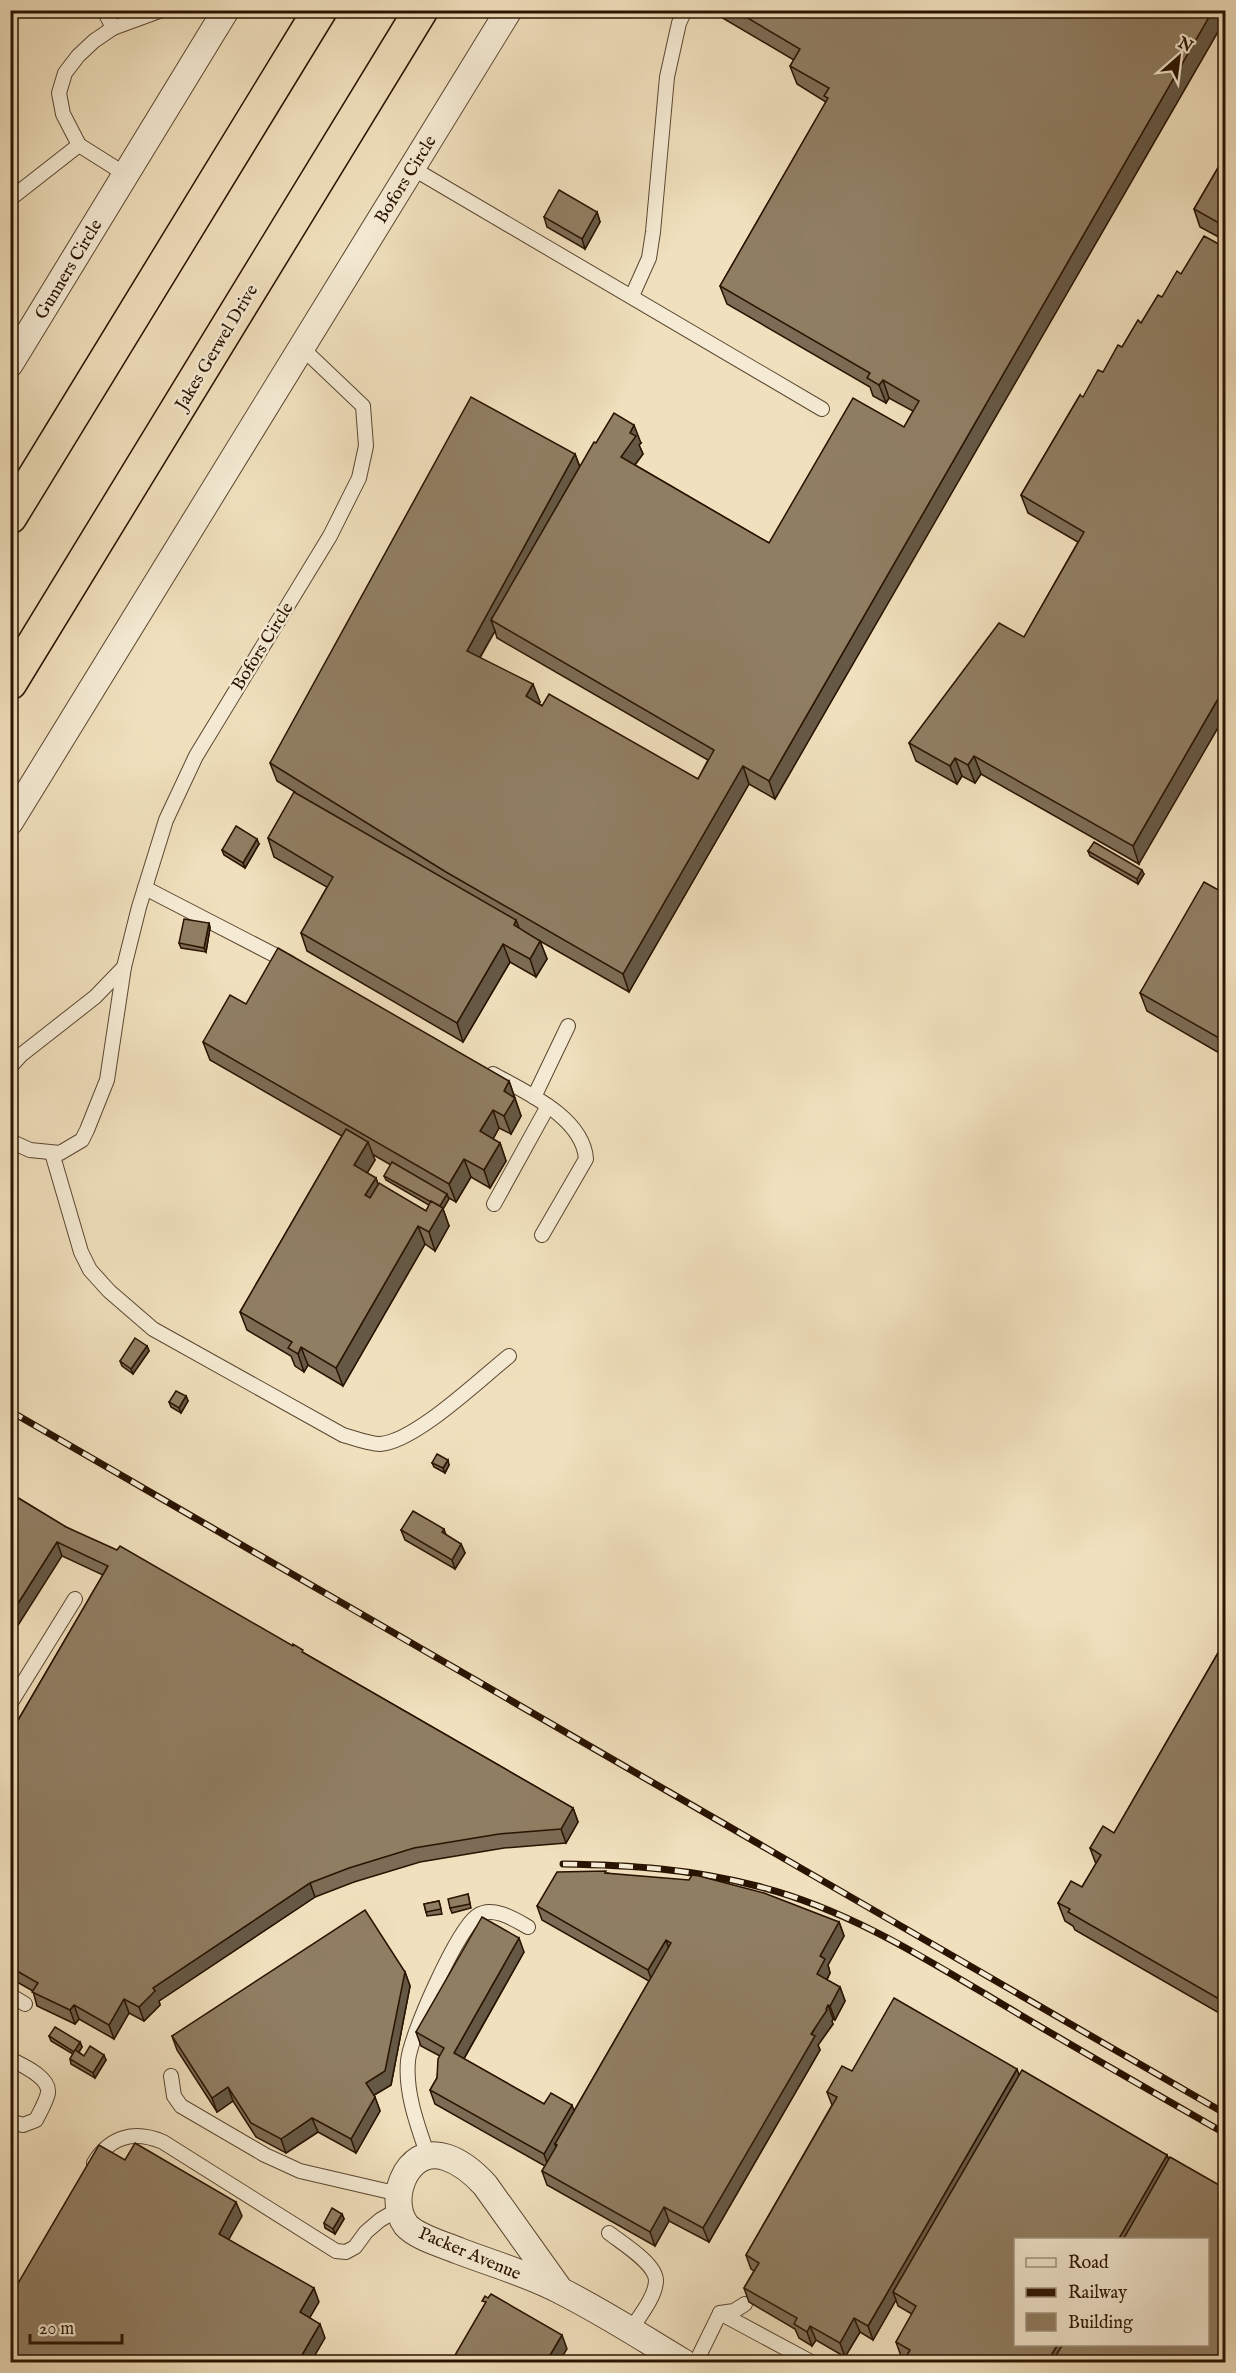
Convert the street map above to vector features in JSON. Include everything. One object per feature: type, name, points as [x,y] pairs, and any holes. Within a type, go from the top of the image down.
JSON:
[{"type":"highway","points":[[10,517],[320,10]]},
{"type":"highway","name":"Jakes Gerwel Drive","points":[[10,683],[421,10]]},
{"type":"street","name":"Gunners Circle","points":[[10,364],[226,10]]},
{"type":"street","name":"Bofors Circle","points":[[10,822],[509,10]]},
{"type":"street","points":[[399,2202],[404,2176],[414,2162],[428,2156]]},
{"type":"street","name":"Packer Avenue","points":[[428,2156],[451,2158],[472,2171],[560,2290]]},
{"type":"street","name":"Packer Avenue","points":[[399,2202],[407,2226],[428,2238],[560,2290],[630,2331],[655,2355],[683,2362]]},
{"type":"lane","points":[[104,10],[113,28]]},
{"type":"lane","points":[[125,174],[79,145],[63,114],[59,93],[65,73],[78,56],[113,28],[162,10]]},
{"type":"lane","points":[[632,296],[649,258],[667,77],[679,23],[685,10]]},
{"type":"lane","points":[[10,199],[79,145]]},
{"type":"lane","points":[[412,168],[822,410]]},
{"type":"lane","name":"Bofors Circle","points":[[52,1153],[60,1153],[82,1140],[98,1107],[107,1080],[124,967],[166,820],[196,756],[330,536],[359,478],[366,446],[363,406],[301,347]]},
{"type":"lane","points":[[145,888],[301,969]]},
{"type":"lane","name":"Bofors Circle","points":[[10,1067],[21,1055],[96,997],[124,967]]},
{"type":"lane","points":[[534,1097],[568,1026]]},
{"type":"lane","points":[[484,1069],[549,1106],[563,1118],[582,1144],[586,1159],[542,1235]]},
{"type":"lane","points":[[494,1204],[549,1106]]},
{"type":"lane","points":[[10,1141],[30,1150],[52,1153],[81,1252],[90,1270],[116,1298],[153,1329],[344,1435],[378,1444],[394,1441],[416,1432],[509,1356]]},
{"type":"lane","points":[[10,1704],[75,1599]]},
{"type":"lane","points":[[428,2156],[410,2091],[408,2062],[415,2032],[431,1993],[468,1926],[477,1916],[489,1912],[509,1916],[528,1927]]},
{"type":"lane","points":[[10,1995],[25,2004]]},
{"type":"lane","points":[[10,2059],[39,2076],[48,2092],[36,2120],[22,2125],[10,2121]]},
{"type":"lane","points":[[87,2174],[106,2147],[119,2139],[148,2136],[163,2142],[336,2252],[346,2252],[355,2247],[366,2232],[399,2202],[300,2171],[265,2155],[181,2106],[174,2096],[171,2076]]},
{"type":"lane","points":[[609,2233],[651,2267],[656,2280],[651,2296],[630,2331]]},
{"type":"lane","points":[[720,2313],[734,2311],[745,2304]]},
{"type":"lane","points":[[696,2362],[720,2313]]},
{"type":"lane","points":[[720,2313],[811,2362]]},
{"type":"building","points":[[734,10],[1213,10],[769,781],[743,766],[623,974],[446,872],[270,763],[471,397],[575,454],[467,651],[533,684],[526,696],[542,706],[549,694],[698,779],[714,750],[491,620],[594,442],[596,443],[614,413],[634,425],[630,433],[636,436],[621,457],[769,543],[853,398],[904,427],[919,401],[883,380],[879,385],[867,378],[870,373],[720,286],[828,98],[824,96],[829,88],[790,66],[800,49]]},
{"type":"building","points":[[1226,154],[1226,227],[1194,209]]},
{"type":"building","points":[[559,190],[597,212],[582,239],[544,217]]},
{"type":"building","points":[[1204,236],[1226,248],[1226,685],[1133,846],[974,756],[968,765],[955,758],[950,766],[909,743],[999,623],[1024,637],[1084,532],[1021,495],[1080,395],[1083,397],[1098,370],[1103,372],[1118,345],[1122,347],[1138,320],[1141,323],[1158,295],[1162,297],[1177,271],[1181,274]]},
{"type":"building","points":[[294,792],[516,920],[514,925],[540,941],[530,959],[503,944],[457,1023],[301,933],[333,877],[268,838]]},
{"type":"building","points":[[236,826],[257,839],[243,863],[222,850]]},
{"type":"building","points":[[1094,842],[1142,870],[1137,879],[1088,851]]},
{"type":"building","points":[[1204,882],[1220,891],[1223,885],[1226,887],[1226,1042],[1140,993]]},
{"type":"building","points":[[184,919],[209,923],[204,948],[179,943]]},
{"type":"building","points":[[278,948],[509,1081],[504,1091],[515,1098],[504,1116],[493,1110],[480,1131],[500,1143],[484,1170],[464,1159],[449,1184],[203,1042],[230,995],[246,1004]]},
{"type":"building","points":[[346,1129],[368,1142],[354,1165],[376,1178],[365,1195],[370,1198],[379,1183],[426,1211],[431,1201],[443,1208],[429,1232],[418,1226],[336,1368],[301,1347],[298,1354],[288,1348],[292,1342],[240,1312]]},
{"type":"building","points":[[392,1162],[447,1194],[440,1206],[384,1176]]},
{"type":"building","points":[[135,1338],[147,1346],[131,1369],[120,1361]]},
{"type":"building","points":[[176,1391],[186,1396],[179,1408],[169,1402]]},
{"type":"building","points":[[437,1454],[448,1460],[443,1468],[432,1463]]},
{"type":"building","points":[[10,1493],[66,1527],[117,1550],[120,1546],[573,1808],[561,1829],[499,1834],[414,1848],[310,1883],[153,1988],[155,1991],[139,2007],[124,1999],[109,2025],[74,2005],[70,2010],[32,1992],[38,1983],[10,1967],[10,1734],[108,1566],[57,1542],[10,1616]]},
{"type":"building","points":[[413,1511],[444,1529],[442,1532],[461,1544],[452,1560],[401,1530]]},
{"type":"building","points":[[1226,1639],[1226,2003],[1068,1912],[1070,1909],[1058,1903],[1071,1881],[1082,1887],[1101,1855],[1090,1848],[1103,1826],[1114,1833]]},
{"type":"building","points":[[606,1871],[605,1873],[689,1880],[692,1875],[699,1876],[764,1893],[839,1922],[820,1956],[825,1959],[817,1974],[840,1987],[811,2034],[815,2036],[703,2228],[664,2207],[650,2232],[542,2171],[557,2145],[555,2144],[671,1943],[666,1940],[648,1970],[537,1906],[557,1872]]},
{"type":"building","points":[[468,1894],[470,1904],[450,1908],[448,1899]]},
{"type":"building","points":[[439,1901],[441,1909],[426,1912],[424,1904]]},
{"type":"building","points":[[365,1910],[405,1972],[385,2071],[366,2083],[375,2097],[351,2139],[312,2118],[281,2139],[251,2123],[228,2087],[212,2098],[172,2036]]},
{"type":"building","points":[[482,1917],[519,1938],[454,2053],[544,2104],[551,2093],[572,2105],[544,2154],[430,2090],[437,2078],[438,2059],[444,2048],[416,2032]]},
{"type":"building","points":[[894,1998],[1017,2069],[868,2326],[854,2318],[840,2343],[810,2326],[807,2332],[794,2324],[797,2318],[744,2288],[759,2263],[746,2255],[837,2097],[827,2092],[842,2066],[852,2071]]},
{"type":"building","points":[[55,2027],[80,2042],[74,2052],[49,2036]]},
{"type":"building","points":[[90,2046],[104,2055],[93,2073],[70,2059],[75,2050],[84,2056]]},
{"type":"building","points":[[1022,2070],[1167,2155],[1119,2238],[1014,2238],[1014,2346],[1057,2346],[1047,2362],[903,2362],[910,2350],[896,2342],[916,2306],[893,2292]]},
{"type":"building","points":[[135,2143],[236,2202],[219,2234],[314,2288],[300,2312],[320,2324],[298,2362],[10,2362],[10,2297],[99,2145],[125,2160]]},
{"type":"building","points":[[1170,2157],[1226,2189],[1226,2362],[1052,2362],[1062,2346],[1209,2346],[1209,2238],[1124,2238]]},
{"type":"building","points":[[332,2208],[342,2214],[333,2229],[324,2223]]},
{"type":"building","points":[[491,2294],[562,2335],[546,2362],[451,2362],[486,2302],[482,2301],[485,2296],[488,2298]]},
{"type":"railway","points":[[10,1411],[1226,2114]]},
{"type":"railway","points":[[563,1864],[637,1867],[733,1880],[792,1896],[826,1909],[891,1940],[1226,2134]]}]
